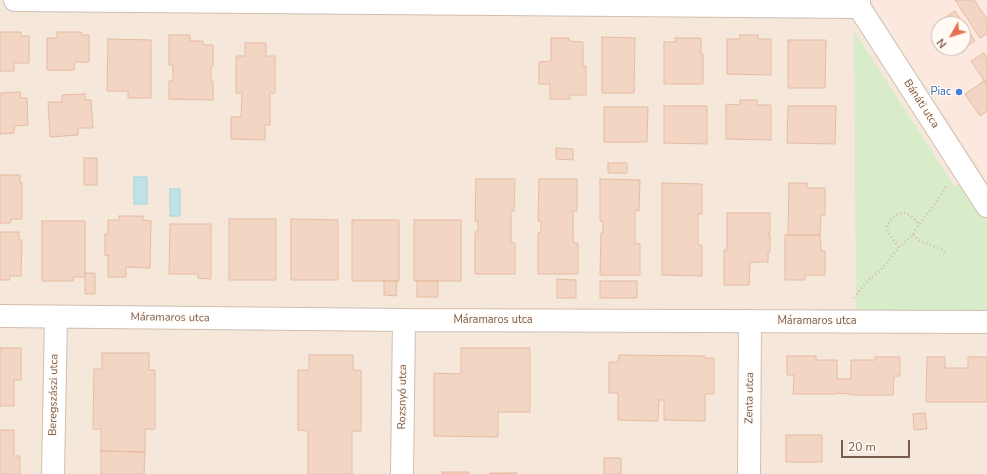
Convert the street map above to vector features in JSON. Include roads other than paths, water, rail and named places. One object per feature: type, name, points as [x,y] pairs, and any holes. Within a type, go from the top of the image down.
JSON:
[{"type":"street","points":[[16,0],[859,4]]},
{"type":"street","name":"Bánáti utca","points":[[859,4],[987,206]]},
{"type":"street","name":"Máramaros utca","points":[[0,316],[404,320],[987,322]]},
{"type":"street","name":"Beregszászi utca","points":[[53,474],[56,317]]},
{"type":"street","name":"Rozsnyó utca","points":[[402,474],[404,320]]},
{"type":"street","name":"Zenta utca","points":[[749,474],[750,321]]},
{"type":"water","points":[[134,177],[147,177],[147,204],[134,204]]},
{"type":"water","points":[[170,189],[180,189],[180,216],[170,216]]},
{"type":"place","name":"Piac","points":[[959,92]]}]
